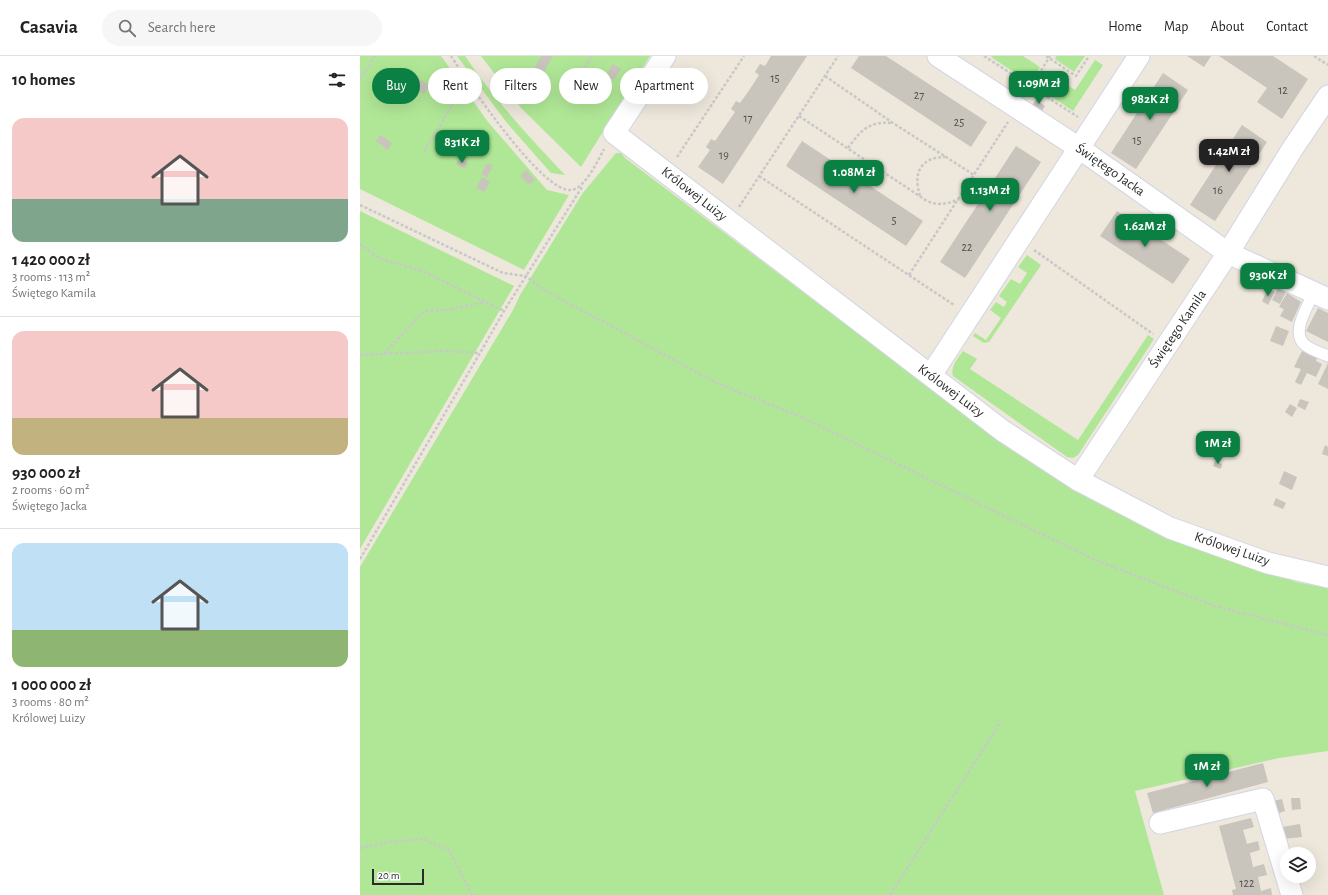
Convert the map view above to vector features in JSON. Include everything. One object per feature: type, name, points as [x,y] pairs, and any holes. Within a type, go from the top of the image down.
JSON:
[{"type":"street","points":[[614,133],[665,56]]},
{"type":"street","name":"Świętego Jacka","points":[[938,56],[1079,148],[1228,253],[1321,296]]},
{"type":"street","points":[[930,375],[971,316],[1139,56]]},
{"type":"street","name":"Świętego Kamila","points":[[1078,480],[1228,253],[1293,148],[1328,96]]},
{"type":"street","name":"Królowej Luizy","points":[[614,133],[1003,431],[1078,480],[1170,528],[1268,563],[1328,577]]},
{"type":"street","points":[[1160,822],[1263,799],[1292,895]]},
{"type":"lane","points":[[1321,296],[1298,330],[1299,338],[1305,345],[1328,356]]},
{"type":"path","points":[[360,80],[375,56]]},
{"type":"path","points":[[451,56],[459,68]]},
{"type":"path","points":[[584,68],[592,56]]},
{"type":"path","points":[[667,173],[744,56]]},
{"type":"path","points":[[730,222],[838,56]]},
{"type":"path","points":[[1046,56],[1050,57],[1076,76],[1089,56]]},
{"type":"path","points":[[1314,56],[1328,65]]},
{"type":"path","points":[[987,57],[1093,127]]},
{"type":"path","points":[[909,275],[1050,57]]},
{"type":"path","points":[[825,76],[892,123],[974,175]]},
{"type":"path","points":[[482,100],[536,168],[551,182],[562,189],[572,190],[582,186]]},
{"type":"path","points":[[424,152],[453,104]]},
{"type":"path","points":[[799,116],[920,196],[933,203],[939,204],[951,202],[960,198]]},
{"type":"path","points":[[848,148],[861,130],[883,122],[892,123]]},
{"type":"path","points":[[360,559],[504,311],[614,133]]},
{"type":"path","points":[[920,196],[917,179],[918,171],[923,164],[930,160],[938,157],[947,158]]},
{"type":"path","points":[[759,176],[971,316]]},
{"type":"path","points":[[360,205],[503,274],[526,276],[542,289],[718,384],[799,416],[1095,560],[1215,606],[1328,635]]},
{"type":"path","points":[[1019,240],[1168,344]]},
{"type":"path","points":[[360,244],[379,258],[425,272],[504,311]]},
{"type":"path","points":[[384,354],[425,311],[448,310],[485,301]]},
{"type":"path","points":[[360,355],[445,351],[480,354]]},
{"type":"path","points":[[890,895],[1001,721]]},
{"type":"path","points":[[360,848],[390,842],[423,839],[449,850],[472,895]]},
{"type":"green space","points":[[360,56],[441,56],[450,68],[428,68],[428,104],[475,104],[488,122],[547,190],[569,195],[524,270],[360,189]]},
{"type":"green space","points":[[457,56],[465,56],[473,68],[466,68]]},
{"type":"green space","points":[[481,56],[650,56],[643,68],[620,68],[620,104],[581,167],[518,104],[551,104],[551,68],[490,68]]},
{"type":"green space","points":[[1023,56],[1040,67],[1030,83],[991,57]]},
{"type":"green space","points":[[1056,56],[1085,56],[1074,72],[1055,59]]},
{"type":"green space","points":[[1095,60],[1103,65],[1073,111],[1037,87],[1047,72],[1075,90]]},
{"type":"green space","points":[[482,80],[490,90],[490,100],[482,90]]},
{"type":"green space","points":[[493,104],[501,104],[565,175],[551,173],[507,123]]},
{"type":"green space","points":[[616,153],[621,153],[625,158],[994,436],[1182,543],[1296,582],[1328,588],[1328,751],[1279,758],[1135,791],[1164,895],[360,895],[360,567],[513,310],[520,295],[582,194]]},
{"type":"green space","points":[[360,211],[514,286],[360,549]]},
{"type":"green space","points":[[1027,255],[1041,265],[989,342],[984,343],[973,336],[975,333],[986,340],[1001,318],[990,310],[996,302],[1004,307],[1007,302],[999,296],[1011,279],[1020,284],[1027,273],[1018,267]]},
{"type":"green space","points":[[1148,335],[1154,339],[1078,455],[1073,458],[1067,457],[953,376],[952,373],[957,360],[963,351],[977,359],[970,369],[1078,440]]},
{"type":"building","points":[[541,56],[553,56],[546,68],[534,68]]},
{"type":"building","points":[[771,56],[807,56],[723,184],[698,167],[710,150],[706,147],[711,139],[715,141],[735,112],[731,109],[736,101],[740,103],[759,75],[755,72],[760,64],[765,66]]},
{"type":"building","points":[[859,56],[886,56],[987,122],[971,147],[851,68]]},
{"type":"building","points":[[1187,56],[1211,56],[1204,67]]},
{"type":"building","points":[[1219,56],[1273,56],[1308,79],[1282,119],[1257,102],[1267,88]]},
{"type":"building","points":[[613,64],[620,68],[614,80],[612,79],[612,68],[610,68]]},
{"type":"building","points":[[1163,73],[1188,90],[1136,169],[1111,153]]},
{"type":"building","points":[[420,80],[428,84],[428,88],[424,94],[420,92]]},
{"type":"building","points":[[1036,100],[1045,106],[1042,111],[1032,105]]},
{"type":"building","points":[[1242,125],[1267,142],[1215,221],[1190,205]]},
{"type":"building","points":[[380,135],[392,143],[388,150],[376,141]]},
{"type":"building","points":[[802,141],[923,221],[906,246],[786,166]]},
{"type":"building","points":[[1016,146],[1041,162],[965,278],[940,262]]},
{"type":"building","points":[[460,159],[468,163],[465,169],[456,164]]},
{"type":"building","points":[[487,163],[493,166],[487,177],[481,174]]},
{"type":"building","points":[[526,170],[535,180],[529,185],[520,176]]},
{"type":"building","points":[[482,177],[490,181],[484,192],[476,188]]},
{"type":"building","points":[[1117,211],[1190,259],[1173,284],[1100,236]]},
{"type":"building","points":[[1278,288],[1286,292],[1280,304],[1272,300]]},
{"type":"building","points":[[1268,289],[1275,292],[1268,305],[1262,301]]},
{"type":"building","points":[[1287,293],[1301,302],[1292,322],[1280,316],[1284,309],[1279,307]]},
{"type":"building","points":[[1318,308],[1328,313],[1328,342],[1306,331]]},
{"type":"building","points":[[1276,326],[1289,331],[1283,346],[1270,341]]},
{"type":"building","points":[[1302,351],[1317,358],[1316,361],[1322,364],[1316,377],[1307,373],[1301,385],[1295,382],[1301,369],[1294,367]]},
{"type":"building","points":[[1328,363],[1328,389],[1318,384]]},
{"type":"building","points":[[1300,399],[1309,402],[1305,410],[1297,406]]},
{"type":"building","points":[[1290,404],[1297,408],[1292,417],[1285,412]]},
{"type":"building","points":[[1325,445],[1328,447],[1328,456],[1322,454]]},
{"type":"building","points":[[1215,461],[1222,464],[1221,469],[1213,466]]},
{"type":"building","points":[[1284,471],[1297,477],[1292,490],[1279,484]]},
{"type":"building","points":[[1276,498],[1286,503],[1283,509],[1273,505]]},
{"type":"building","points":[[1263,763],[1268,782],[1153,813],[1147,793]]},
{"type":"building","points":[[1291,798],[1300,798],[1301,809],[1292,810]]},
{"type":"building","points":[[1282,799],[1285,811],[1276,814],[1273,801]]},
{"type":"building","points":[[1251,818],[1254,827],[1243,830],[1247,844],[1258,841],[1260,850],[1250,853],[1253,867],[1264,864],[1267,875],[1258,877],[1261,891],[1271,888],[1272,895],[1233,895],[1232,890],[1236,889],[1219,826]]},
{"type":"building","points":[[1300,824],[1302,837],[1284,839],[1282,827]]}]
